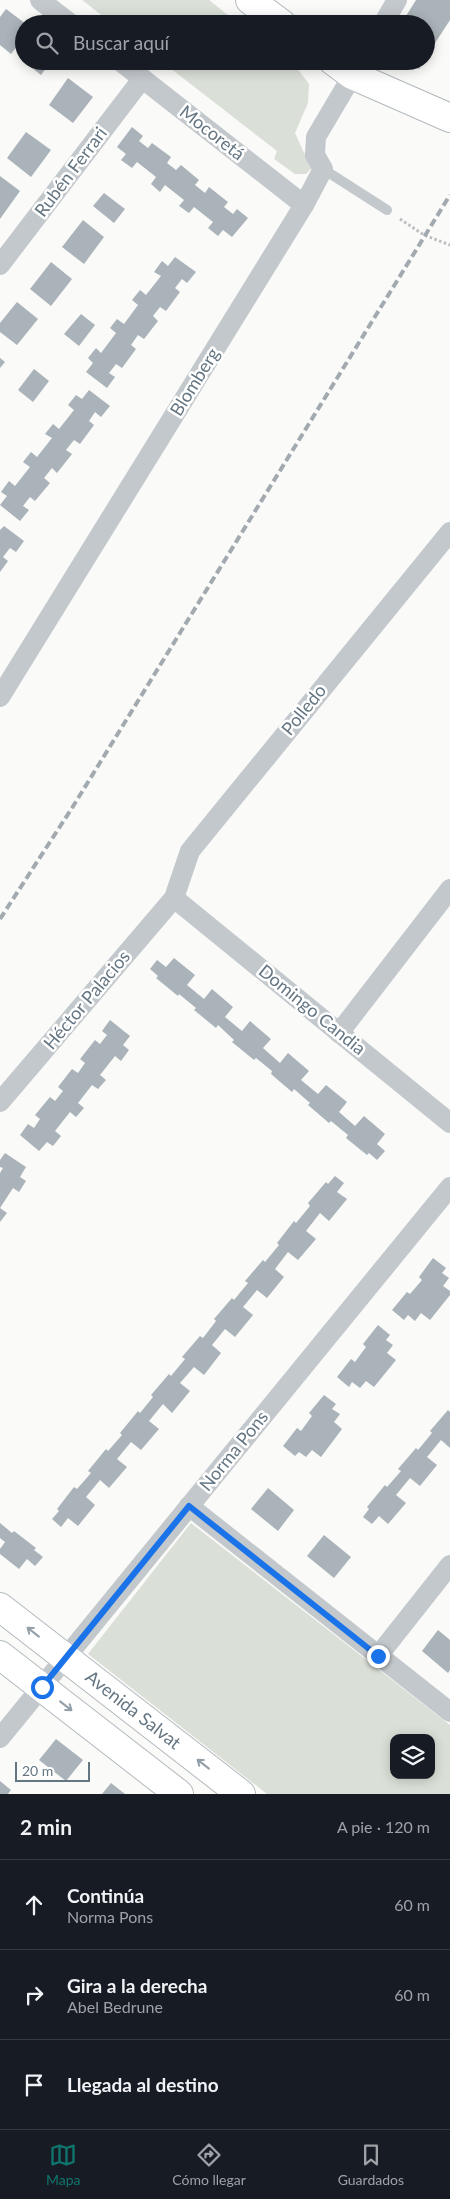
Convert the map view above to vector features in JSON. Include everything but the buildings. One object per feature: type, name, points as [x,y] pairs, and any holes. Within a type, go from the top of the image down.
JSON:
[{"type":"street","points":[[40,0],[59,15]]},
{"type":"street","points":[[250,0],[270,15]]},
{"type":"street","points":[[388,15],[397,0]]},
{"type":"street","name":"Mocoretá","points":[[131,70],[304,205]]},
{"type":"street","points":[[323,169],[315,155],[316,137],[347,70]]},
{"type":"street","points":[[357,70],[450,118]]},
{"type":"street","name":"Rubén Ferrari","points":[[0,265],[142,79]]},
{"type":"street","name":"Blomberg","points":[[0,696],[304,205],[323,169]]},
{"type":"street","name":"Polledo","points":[[174,898],[190,851],[450,532]]},
{"type":"street","points":[[340,1033],[450,889]]},
{"type":"street","name":"Domingo Candia","points":[[174,898],[450,1123]]},
{"type":"street","name":"Héctor Palacios","points":[[0,1102],[174,898]]},
{"type":"street","name":"Norma Pons","points":[[0,1738],[450,1187]]},
{"type":"street","points":[[189,1506],[450,1712]]},
{"type":"street","points":[[378,1656],[450,1565]]},
{"type":"street","name":"Avenida Salvat","points":[[0,1607],[241,1794]]},
{"type":"street","points":[[0,1655],[179,1794]]},
{"type":"lane","points":[[323,169],[387,210]]},
{"type":"path","points":[[387,210],[424,235],[450,246]]},
{"type":"shaded area","points":[[82,0],[209,0],[228,15],[101,15]]},
{"type":"shaded area","points":[[173,70],[298,70],[309,84],[308,103],[295,133],[303,151],[314,166],[306,174],[295,174],[274,159],[277,151]]},
{"type":"shaded area","points":[[191,1523],[450,1725],[450,1794],[267,1794],[88,1654]]},
{"type":"railway","points":[[0,919],[72,808],[450,195]]},
{"type":"route","points":[[42,1687],[189,1506],[378,1656]]}]
